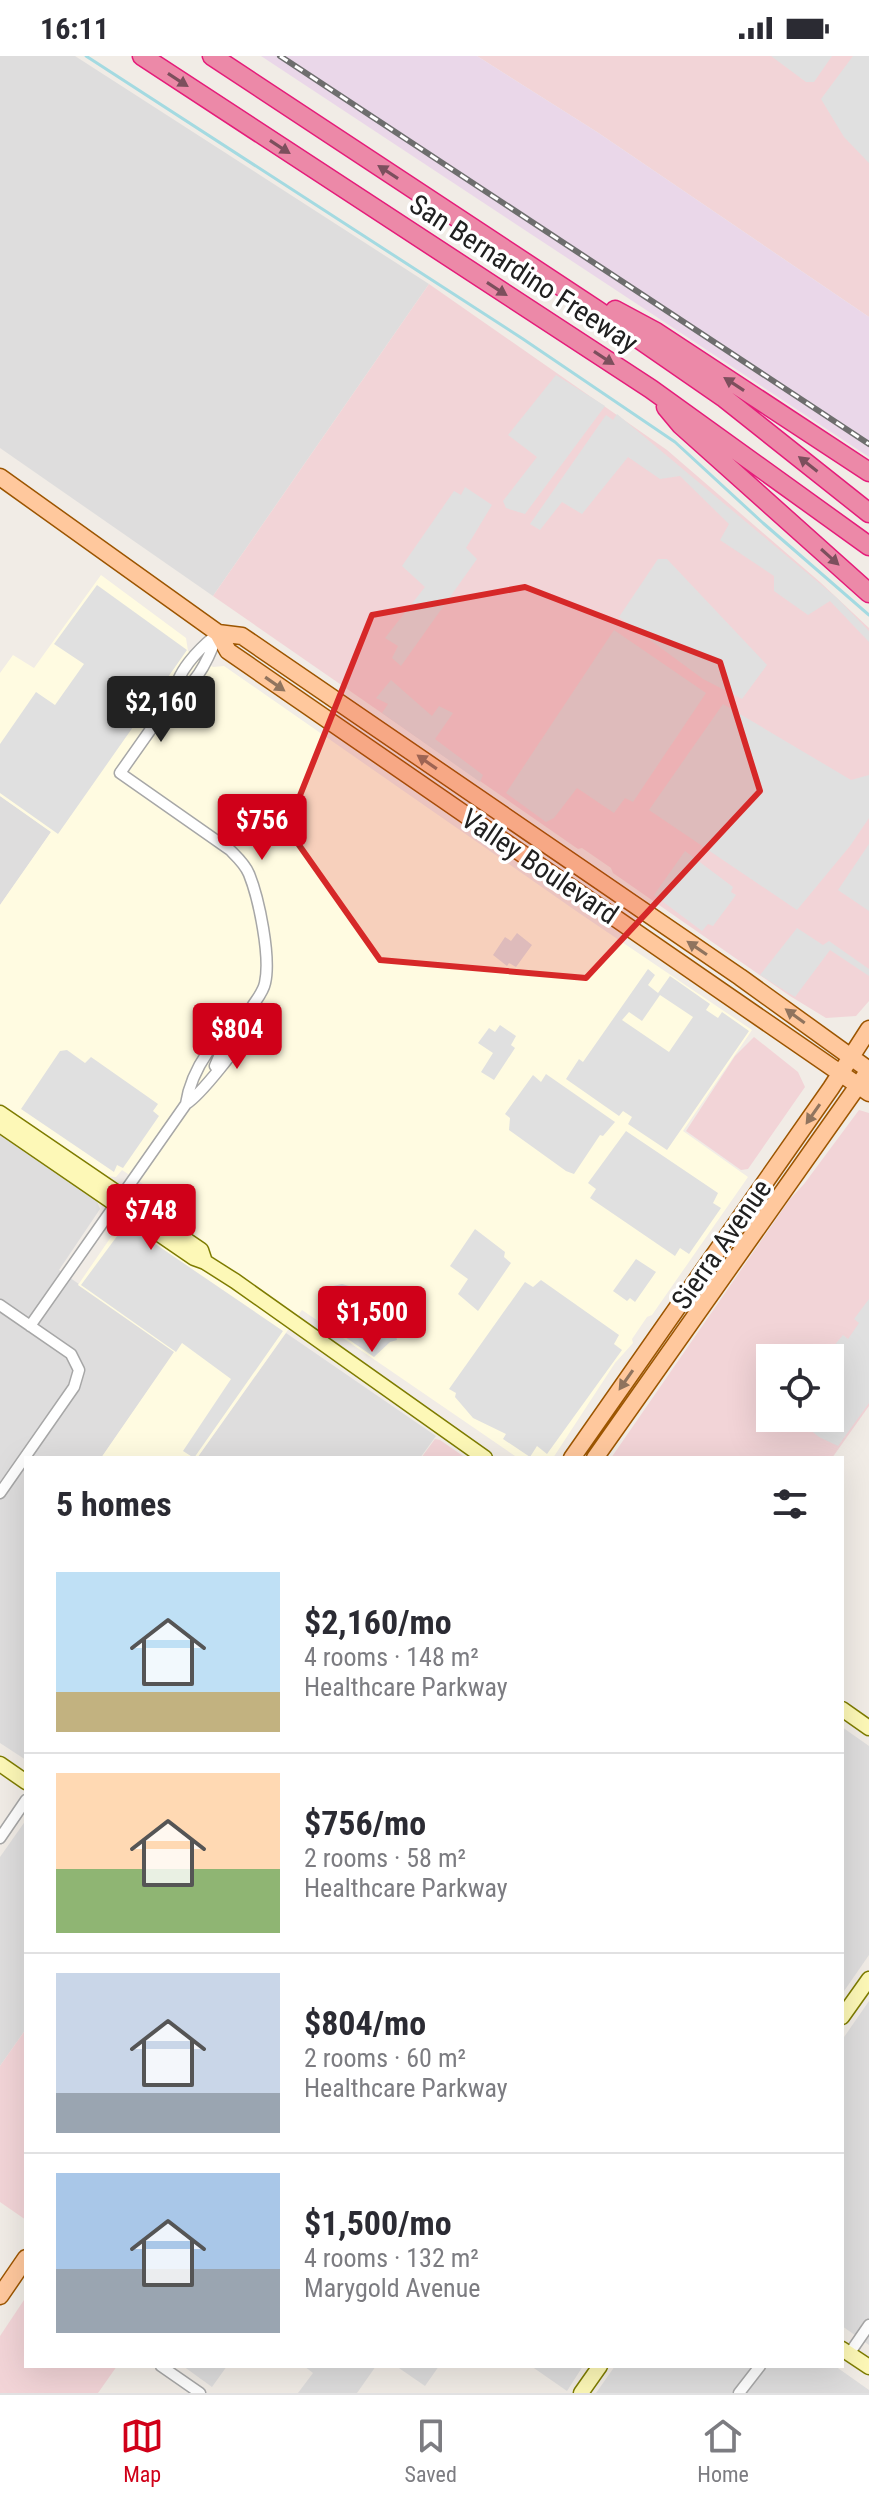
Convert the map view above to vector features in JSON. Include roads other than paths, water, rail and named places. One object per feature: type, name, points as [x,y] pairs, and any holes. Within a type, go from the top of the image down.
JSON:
[{"type":"highway","name":"San Bernardino Freeway","points":[[142,56],[651,389],[869,546]]},
{"type":"highway","name":"San Bernardino Freeway","points":[[212,56],[723,397],[869,513]]},
{"type":"highway","points":[[502,247],[656,332],[869,472]]},
{"type":"highway","points":[[651,389],[681,425],[869,593]]},
{"type":"main road","name":"Valley Boulevard","points":[[0,477],[218,633],[228,651],[863,1089]]},
{"type":"main road","name":"Valley Boulevard","points":[[218,633],[242,636],[740,977],[869,1070]]},
{"type":"main road","points":[[415,782],[458,795],[472,803],[486,803]]},
{"type":"main road","name":"Sierra Avenue","points":[[573,1456],[869,1029]]},
{"type":"main road","name":"Sierra Avenue","points":[[596,1456],[863,1089],[869,1070]]},
{"type":"main road","points":[[0,2296],[24,2266]]},
{"type":"street","points":[[186,1104],[195,1098],[216,1072],[246,1029],[248,1013],[263,990],[266,971],[259,917],[244,864],[230,850],[120,773],[175,695],[175,685],[201,648],[218,633]]},
{"type":"street","points":[[30,1326],[186,1104],[197,1071],[221,1035],[235,1020],[248,1013]]},
{"type":"street","points":[[216,1072],[215,1063],[224,1045],[221,1035]]},
{"type":"street","points":[[0,1113],[205,1262],[482,1456]]},
{"type":"street","points":[[0,1125],[14,1135],[34,1142],[119,1200]]},
{"type":"street","points":[[0,1305],[74,1357],[78,1366],[78,1379],[25,1456]]},
{"type":"street","points":[[0,1493],[24,1458]]},
{"type":"street","points":[[844,1710],[869,1728]]},
{"type":"street","points":[[0,1764],[24,1781]]},
{"type":"street","points":[[0,1838],[24,1803]]},
{"type":"street","points":[[844,2014],[869,1979]]},
{"type":"street","points":[[869,2325],[846,2351],[869,2367]]},
{"type":"street","points":[[164,2368],[200,2393]]},
{"type":"street","points":[[581,2393],[599,2368]]},
{"type":"street","points":[[739,2393],[758,2368]]},
{"type":"waterway","points":[[86,56],[523,339],[675,442],[869,615]]},
{"type":"railway","points":[[280,56],[869,444]]}]
